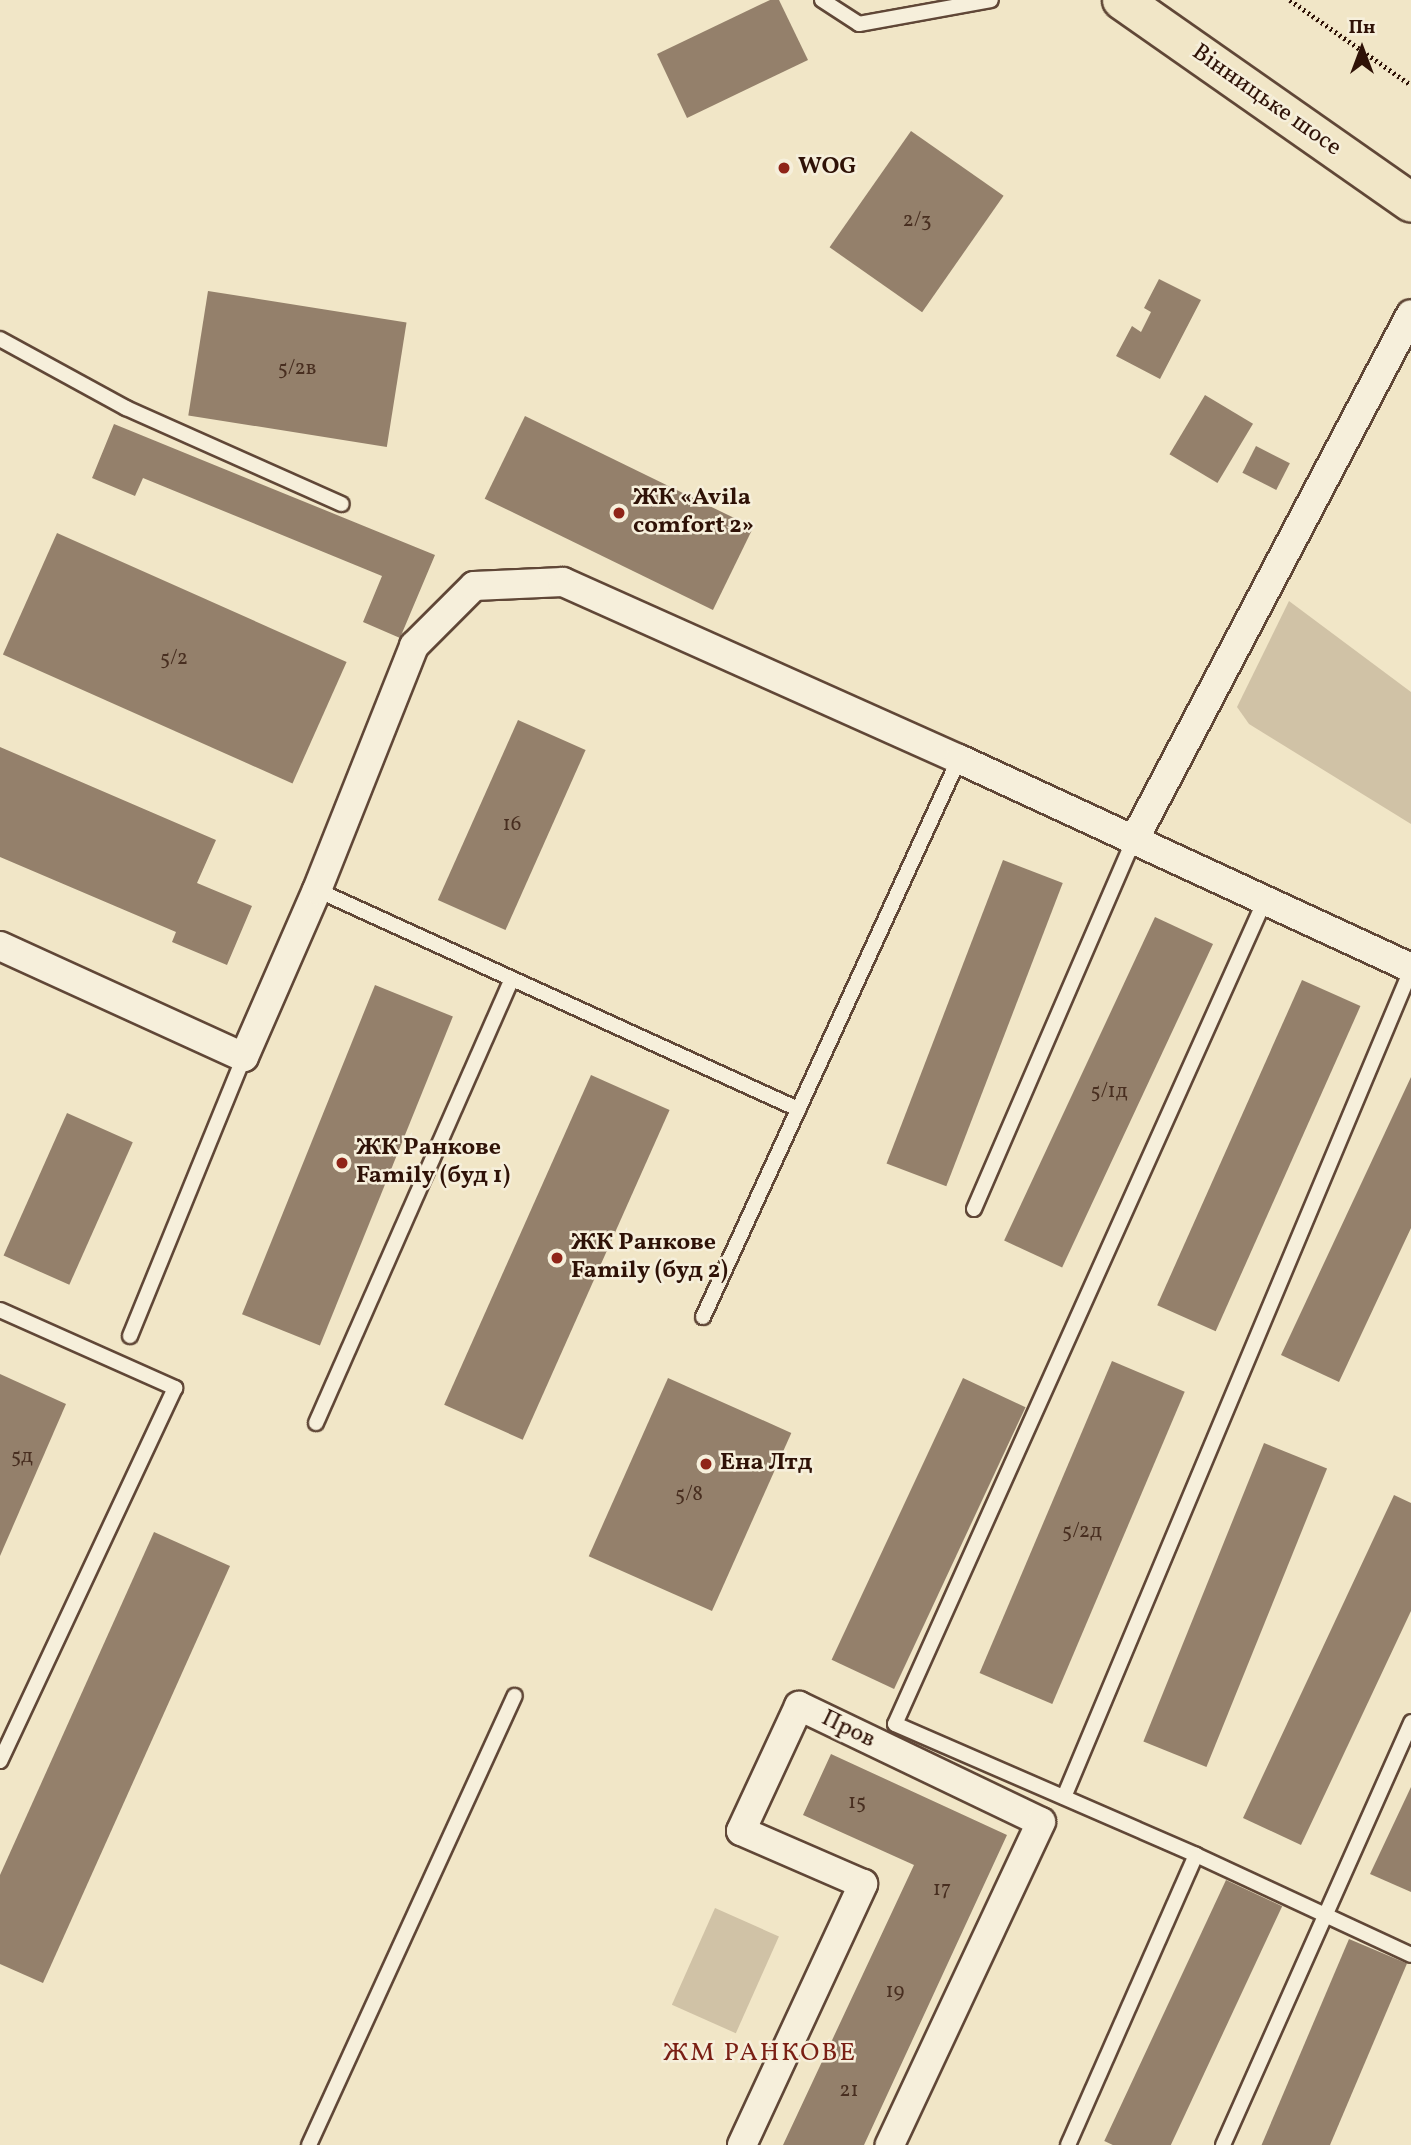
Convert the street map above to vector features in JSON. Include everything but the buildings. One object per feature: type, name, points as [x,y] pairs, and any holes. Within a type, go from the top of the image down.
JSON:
[{"type":"main road","name":"Вінницьке шосе","points":[[1122,0],[1411,202]]},
{"type":"street","points":[[1134,840],[1411,314]]},
{"type":"street","points":[[0,946],[244,1057],[317,890],[414,646],[474,586],[563,582],[960,759],[1411,969]]},
{"type":"street","name":"Пров","points":[[742,2145],[863,1884],[741,1831],[799,1706],[1041,1822],[890,2145]]},
{"type":"lane","points":[[822,0],[859,24],[990,0]]},
{"type":"lane","points":[[0,339],[126,408],[342,503]]},
{"type":"lane","points":[[703,1317],[960,759]]},
{"type":"lane","points":[[974,1209],[1134,840]]},
{"type":"lane","points":[[317,890],[798,1109]]},
{"type":"lane","points":[[1265,900],[895,1724],[1196,1855],[1411,1955]]},
{"type":"lane","points":[[1064,1797],[1411,969]]},
{"type":"lane","points":[[316,1423],[512,979]]},
{"type":"lane","points":[[130,1336],[244,1057]]},
{"type":"lane","points":[[0,1310],[174,1388],[0,1761]]},
{"type":"lane","points":[[309,2145],[515,1696]]},
{"type":"lane","points":[[1223,2145],[1411,1722]]},
{"type":"lane","points":[[1068,2145],[1196,1855]]},
{"type":"path","points":[[1290,0],[1411,85]]},
{"type":"shaded area","points":[[1289,601],[1411,692],[1411,824],[1249,724],[1237,707]]},
{"type":"shaded area","points":[[715,1908],[779,1936],[736,2033],[672,2005]]},
{"type":"place","name":"WOG","points":[[784,168]]},
{"type":"place","name":"ЖК «Avila comfort 2»","points":[[619,513]]},
{"type":"place","name":"ЖК Ранкове Family (буд 1)","points":[[342,1163]]},
{"type":"place","name":"ЖК Ранкове Family (буд 2)","points":[[557,1258]]},
{"type":"place","name":"Ена Лтд","points":[[706,1464]]},
{"type":"district","name":"ЖМ РАНКОВЕ","points":[[760,2054]]}]
